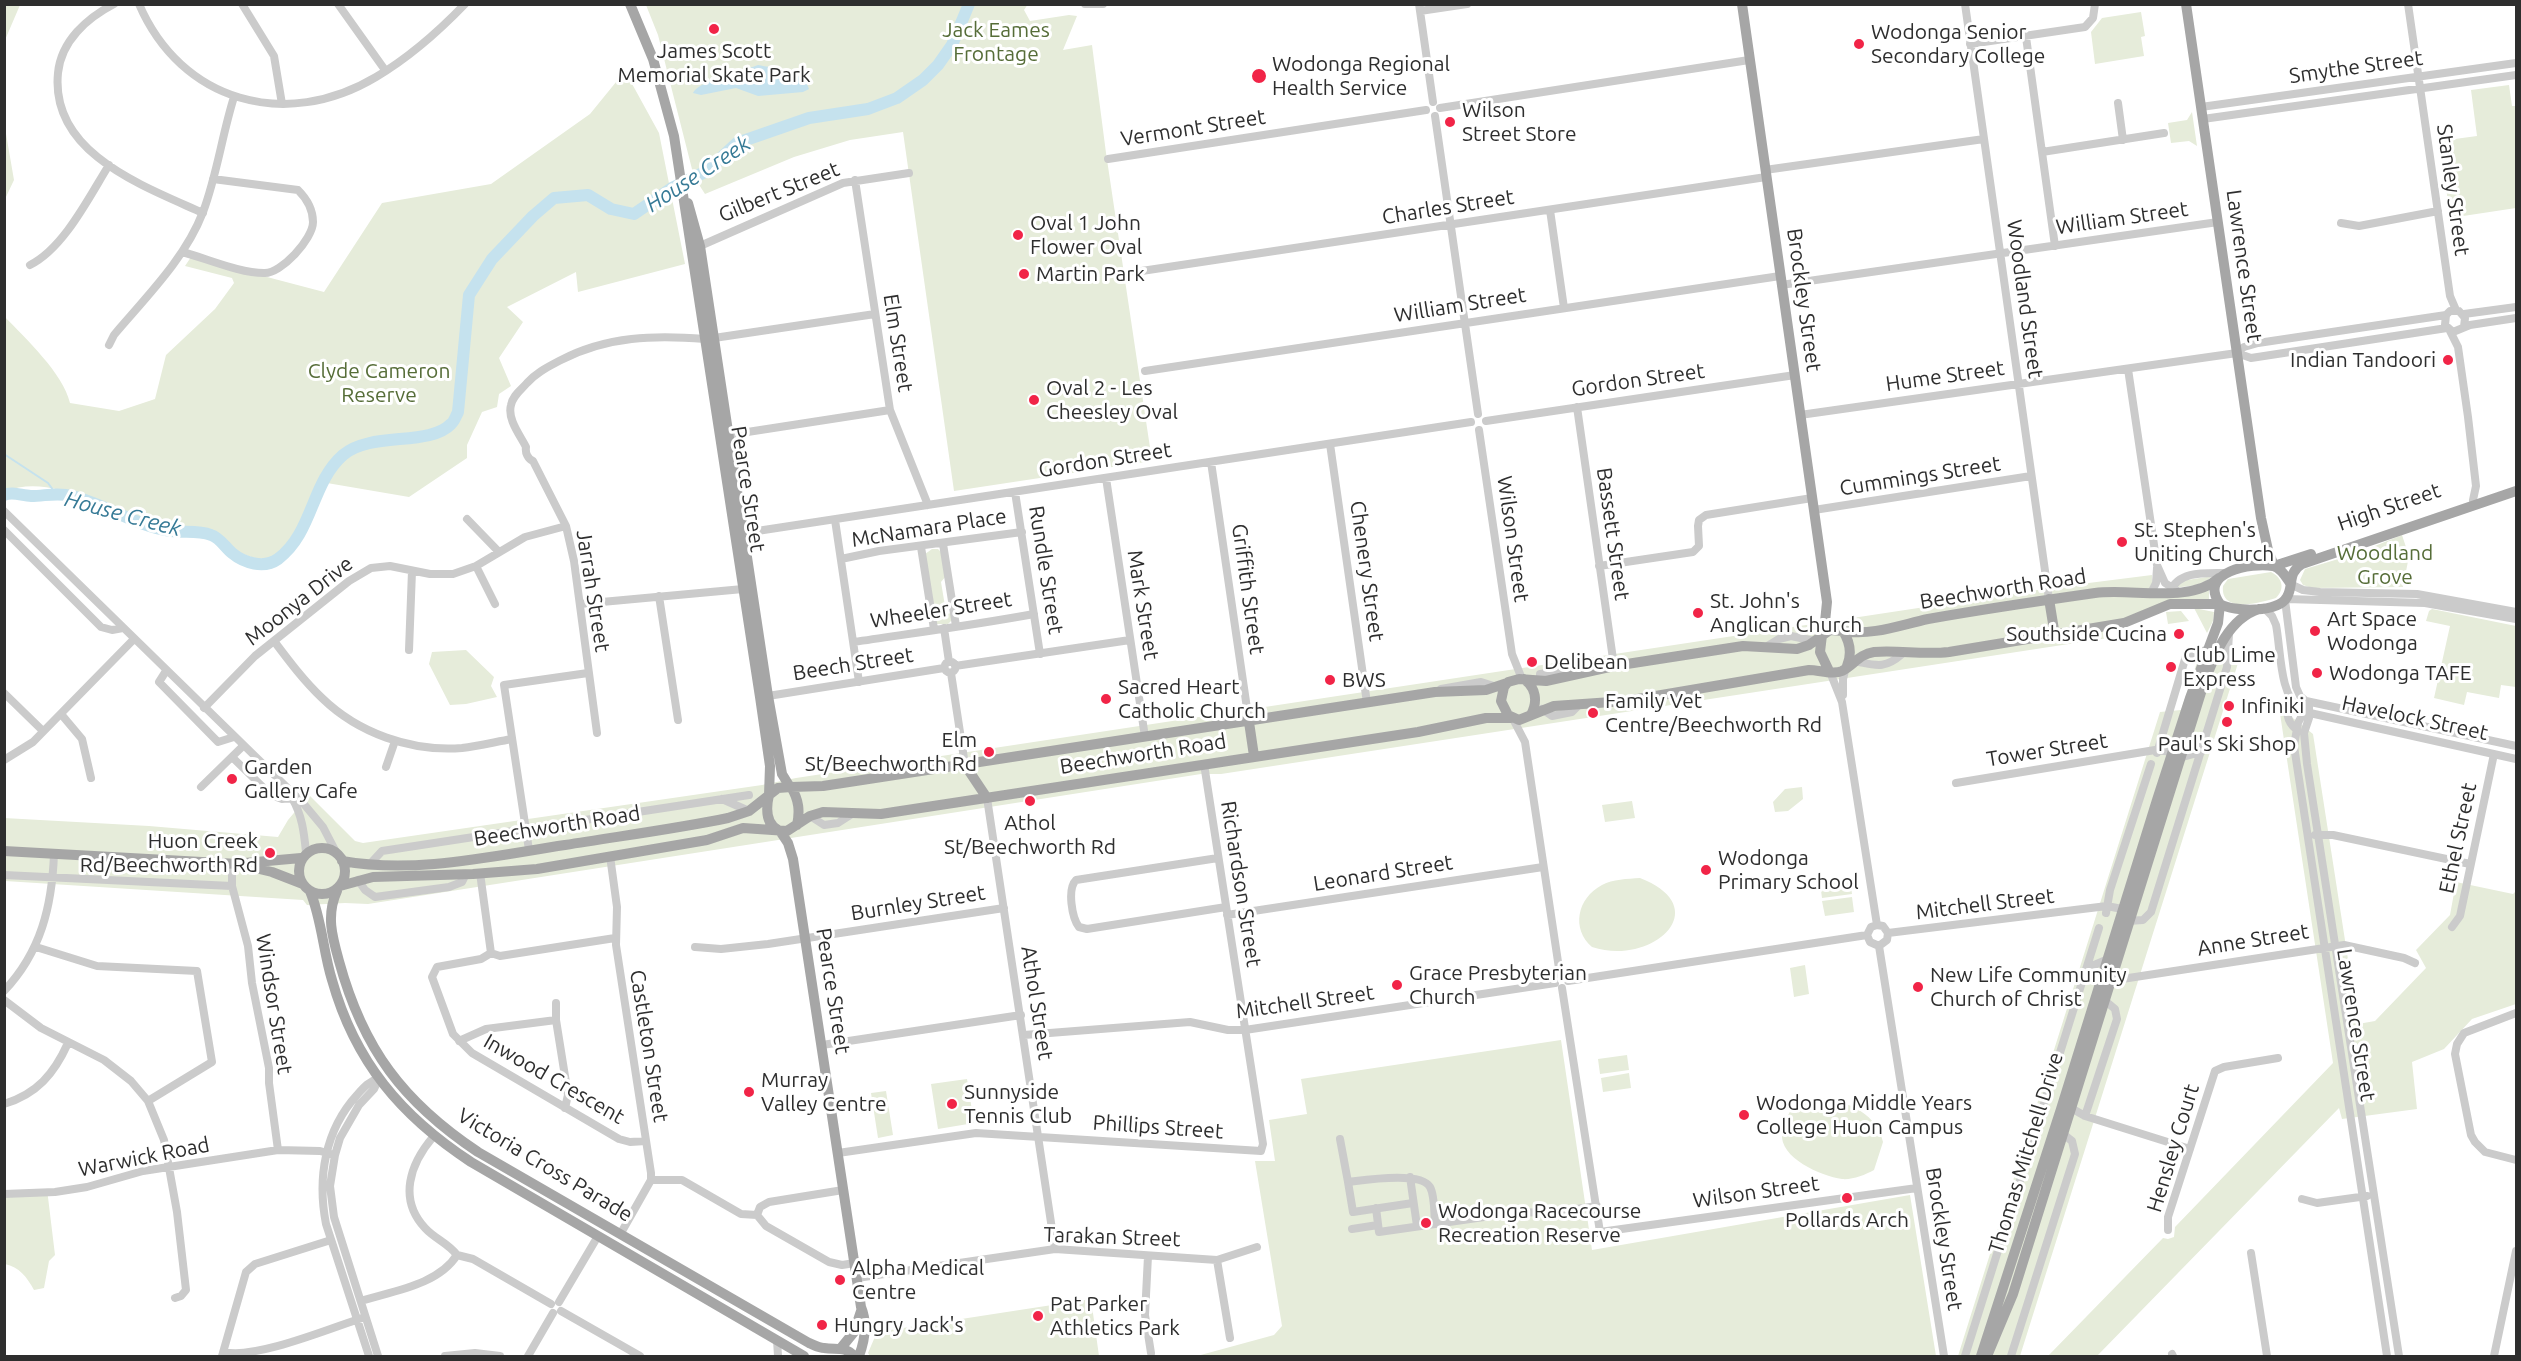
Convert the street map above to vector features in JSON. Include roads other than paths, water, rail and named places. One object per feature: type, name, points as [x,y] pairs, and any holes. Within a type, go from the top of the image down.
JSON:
[{"type":"main road","name":"Pearce Street","points":[[630,4],[660,79],[682,189],[688,200],[740,533]]},
{"type":"main road","name":"Brockley Street","points":[[1742,4],[1827,602],[1841,630]]},
{"type":"main road","name":"Lawrence Street","points":[[2186,4],[2264,534],[2274,566]]},
{"type":"main road","name":"Pearce Street","points":[[710,339],[728,435],[747,588],[764,697],[770,771],[769,795]]},
{"type":"main road","name":"High Street","points":[[2251,567],[2274,566],[2517,485]]},
{"type":"main road","name":"High Street","points":[[2290,583],[2293,573],[2302,564],[2517,491]]},
{"type":"main road","name":"Lawrence Street","points":[[2251,567],[2261,558],[2264,534]]},
{"type":"main road","points":[[1849,665],[1850,650],[1841,630],[1820,636],[1797,649],[1743,646],[1579,672],[1540,681],[1523,679],[1504,684],[1501,701],[1504,711],[1512,718],[1521,719],[1542,709],[1637,700],[1809,670],[1840,671],[1872,652],[1938,653],[2055,636],[2124,623],[2170,604],[2219,604],[2233,609],[2277,606],[2285,600],[2290,583],[2274,566]]},
{"type":"main road","name":"Beechworth Road","points":[[1841,630],[1871,632],[2049,599],[2107,592],[2151,593],[2200,589],[2222,575],[2251,567]]},
{"type":"main road","name":"Thomas Mitchell Drive","points":[[2108,974],[2106,960],[2166,788],[2218,623],[2219,604],[2215,590],[2222,575]]},
{"type":"main road","points":[[2049,599],[2055,636]]},
{"type":"main road","name":"Brockley Street","points":[[1820,636],[1827,602]]},
{"type":"main road","name":"Thomas Mitchell Drive","points":[[2166,788],[2165,776],[2176,755],[2211,665],[2230,630],[2241,618],[2262,608]]},
{"type":"main road","points":[[1820,636],[1820,652],[1829,671]]},
{"type":"main road","points":[[1523,679],[1531,685],[1535,694],[1535,706],[1530,715]]},
{"type":"main road","name":"Beechworth Road","points":[[791,787],[823,786],[1435,692],[1481,690],[1504,684]]},
{"type":"main road","name":"Pearce Street","points":[[764,697],[782,774],[791,787]]},
{"type":"main road","name":"Beechworth Road","points":[[796,825],[810,816],[826,812],[881,814],[1450,727],[1486,718],[1512,718]]},
{"type":"main road","points":[[1249,722],[1254,756]]},
{"type":"main road","points":[[965,765],[987,798]]},
{"type":"main road","points":[[791,787],[799,805],[796,825],[789,831],[779,831],[772,826],[769,820],[769,795],[778,788],[791,787]]},
{"type":"main road","name":"Beechworth Road","points":[[339,857],[370,864],[395,866],[448,862],[711,822],[749,811],[769,795]]},
{"type":"main road","name":"Pearce Street","points":[[793,858],[796,825]]},
{"type":"main road","name":"Beechworth Road","points":[[339,888],[358,880],[382,876],[537,869],[707,840],[743,828],[779,831]]},
{"type":"main road","name":"Pearce Street","points":[[779,831],[787,841],[793,858],[861,1308],[866,1324],[859,1356]]},
{"type":"main road","points":[[4,851],[235,864],[272,872],[326,895],[339,888],[344,869],[339,857],[321,847],[304,855],[235,864]]},
{"type":"main road","points":[[529,850],[537,869]]},
{"type":"main road","points":[[304,855],[298,872],[306,888]]},
{"type":"main road","name":"Victoria Cross Parade","points":[[306,888],[316,910],[332,980],[344,1016],[358,1046],[398,1103],[432,1137],[804,1356]]},
{"type":"main road","name":"Victoria Cross Parade","points":[[339,888],[330,907],[330,920],[342,974],[362,1027],[387,1069],[433,1120],[478,1152],[809,1343],[824,1348],[837,1348],[854,1356]]},
{"type":"main road","name":"Thomas Mitchell Drive","points":[[1981,1356],[2063,1134],[2067,1111],[2123,916]]},
{"type":"main road","points":[[379,1078],[387,1069]]},
{"type":"main road","name":"Thomas Mitchell Drive","points":[[1987,1356],[2013,1294],[2052,1138],[2067,1111]]},
{"type":"main road","points":[[2052,1138],[2063,1134]]},
{"type":"main road","points":[[598,1236],[605,1224]]},
{"type":"main road","name":"Pearce Street","points":[[837,1348],[854,1332],[861,1308]]},
{"type":"main road","points":[[822,1356],[837,1348]]},
{"type":"street","points":[[114,4],[92,17],[76,33],[64,52],[57,78],[61,109],[75,137],[109,165],[151,190],[203,213]]},
{"type":"street","points":[[139,4],[153,33],[174,60],[192,75],[212,88],[234,97],[282,104],[309,101],[339,93],[370,80],[423,44],[462,5]]},
{"type":"street","points":[[242,4],[274,56],[282,104]]},
{"type":"street","points":[[338,4],[385,70]]},
{"type":"street","points":[[1085,4],[1103,4]]},
{"type":"street","points":[[1467,4],[1420,8],[1437,105],[1438,114],[1435,116],[1463,323],[1478,414]]},
{"type":"street","name":"Woodland Street","points":[[1965,4],[2049,599]]},
{"type":"street","points":[[1970,44],[2085,27],[2094,18],[2095,4]]},
{"type":"street","points":[[2408,4],[2419,77]]},
{"type":"street","points":[[2026,37],[2055,246]]},
{"type":"street","points":[[1435,116],[1430,115],[1426,110],[1429,104],[1437,105],[1749,60]]},
{"type":"street","name":"Smythe Street","points":[[2201,107],[2517,63]]},
{"type":"street","points":[[2445,72],[2447,85]]},
{"type":"street","name":"Smythe Street","points":[[2203,119],[2517,75]]},
{"type":"street","name":"Stanley Street","points":[[2419,77],[2453,313]]},
{"type":"street","points":[[2378,82],[2380,94]]},
{"type":"street","points":[[109,345],[114,335],[182,252],[203,213],[234,97]]},
{"type":"street","points":[[2246,101],[2248,113]]},
{"type":"street","points":[[2118,103],[2122,140]]},
{"type":"street","name":"Vermont Street","points":[[1108,159],[1426,110]]},
{"type":"street","points":[[2042,152],[2164,133]]},
{"type":"street","name":"Charles Street","points":[[1135,272],[1550,210],[1984,139]]},
{"type":"street","points":[[30,266],[54,247],[109,165]]},
{"type":"street","name":"Gilbert Street","points":[[696,247],[855,180],[909,173]]},
{"type":"street","points":[[182,252],[268,273],[284,265],[311,232],[314,221],[310,206],[298,190],[289,187],[252,185],[213,179]]},
{"type":"street","name":"Elm Street","points":[[855,180],[890,410],[928,505]]},
{"type":"street","points":[[1550,210],[1564,308]]},
{"type":"street","points":[[2341,223],[2359,226],[2438,211]]},
{"type":"street","name":"William Street","points":[[1145,371],[1564,308],[2000,254],[2218,222]]},
{"type":"street","points":[[2449,330],[2459,331],[2464,327],[2516,319],[2515,307]]},
{"type":"street","name":"Hume Street","points":[[1800,415],[2237,353],[2244,347],[2258,343],[2453,313],[2515,307]]},
{"type":"street","points":[[2464,327],[2466,321],[2453,313],[2444,322],[2458,347],[2476,486],[2473,500]]},
{"type":"street","name":"Jarrah Street","points":[[597,733],[574,561],[566,526],[513,422],[510,409],[513,398],[528,382],[535,380],[546,369],[571,355],[605,343],[659,336],[710,339],[875,314]]},
{"type":"street","points":[[2393,324],[2395,336]]},
{"type":"street","name":"Hume Street","points":[[2237,353],[2247,358],[2449,330]]},
{"type":"street","points":[[2315,336],[2317,348]]},
{"type":"street","points":[[2258,343],[2260,356]]},
{"type":"street","points":[[2128,369],[2157,565],[2156,581],[2151,593]]},
{"type":"street","name":"Gordon Street","points":[[1486,421],[1795,375]]},
{"type":"street","name":"Bassett Street","points":[[1576,407],[1614,666]]},
{"type":"street","points":[[728,435],[890,410]]},
{"type":"street","points":[[1478,414],[1482,415],[1486,421],[1484,428],[1473,427],[1472,418],[1478,414]]},
{"type":"street","name":"Gordon Street","points":[[740,533],[1471,422]]},
{"type":"street","name":"Wilson Street","points":[[1479,429],[1512,654],[1523,679]]},
{"type":"street","name":"Chenery Street","points":[[1330,444],[1367,704]]},
{"type":"street","name":"Griffith Street","points":[[1211,462],[1249,722]]},
{"type":"street","name":"Cummings Street","points":[[1814,510],[2031,476]]},
{"type":"street","name":"Mark Street","points":[[1106,478],[1145,737]]},
{"type":"street","name":"Rundle Street","points":[[1015,492],[1040,654]]},
{"type":"street","name":"Cummings Street","points":[[1599,566],[1693,552],[1699,546],[1699,520],[1706,515],[1812,498]]},
{"type":"street","points":[[6,516],[303,803],[323,827],[339,857]]},
{"type":"street","points":[[467,519],[498,551]]},
{"type":"street","points":[[835,520],[859,682]]},
{"type":"street","name":"Moonya Drive","points":[[204,708],[255,656],[349,581],[371,568],[390,566],[441,575],[453,574],[476,566],[525,537],[566,526]]},
{"type":"street","points":[[4,530],[101,627],[112,630],[123,628]]},
{"type":"street","name":"McNamara Place","points":[[841,559],[879,551],[1022,532]]},
{"type":"street","points":[[943,544],[956,626]]},
{"type":"street","points":[[921,547],[934,629]]},
{"type":"street","points":[[2157,565],[2164,580],[2173,591]]},
{"type":"street","points":[[476,566],[495,604]]},
{"type":"street","points":[[409,650],[412,571]]},
{"type":"street","points":[[2290,583],[2303,590],[2426,599],[2515,616]]},
{"type":"street","points":[[580,604],[747,588]]},
{"type":"street","points":[[659,596],[678,720]]},
{"type":"street","points":[[2309,702],[2300,696],[2296,687],[2285,600],[2426,599]]},
{"type":"street","points":[[2262,608],[2274,618],[2286,687],[2291,702],[2288,707],[2289,718],[2291,725],[2296,729]]},
{"type":"street","name":"Wheeler Street","points":[[854,642],[908,636],[956,626],[979,625],[1034,614]]},
{"type":"street","points":[[2278,637],[2287,624]]},
{"type":"street","points":[[944,628],[965,765]]},
{"type":"street","points":[[2123,916],[2141,921],[2148,918],[2151,912],[2229,660],[2230,630]]},
{"type":"street","points":[[4,760],[20,752],[43,731],[134,639]]},
{"type":"street","name":"Beech Street","points":[[764,697],[1130,640]]},
{"type":"street","points":[[274,641],[308,684],[337,712],[377,734],[395,741],[423,747],[461,748],[512,739]]},
{"type":"street","points":[[2157,753],[2186,656],[2209,649]]},
{"type":"street","name":"Wilson Street","points":[[1504,684],[1512,654]]},
{"type":"street","points":[[1849,665],[1843,679],[1842,702],[1877,925]]},
{"type":"street","points":[[166,670],[159,682],[218,742],[234,738]]},
{"type":"street","points":[[1829,671],[1842,702]]},
{"type":"street","points":[[529,850],[504,685],[588,673]]},
{"type":"street","points":[[4,693],[43,731]]},
{"type":"street","name":"Havelock Street","points":[[2291,702],[2306,713],[2517,759]]},
{"type":"street","name":"Lawrence Street","points":[[2309,702],[2304,736],[2399,1356]]},
{"type":"street","name":"Havelock Street","points":[[2309,702],[2517,746]]},
{"type":"street","name":"Lawrence Street","points":[[2306,713],[2296,729],[2294,741],[2387,1356]]},
{"type":"street","points":[[61,714],[82,739],[91,778]]},
{"type":"street","points":[[1530,715],[1525,742],[1600,1232]]},
{"type":"street","points":[[1512,718],[1525,742]]},
{"type":"street","points":[[2480,751],[2481,738]]},
{"type":"street","points":[[386,767],[395,741]]},
{"type":"street","points":[[201,787],[243,746]]},
{"type":"street","points":[[2176,755],[2201,752]]},
{"type":"street","name":"Tower Street","points":[[1956,783],[2144,754],[2176,755]]},
{"type":"street","name":"Ethel Street","points":[[2452,927],[2460,916],[2494,754]]},
{"type":"street","points":[[232,757],[271,795],[282,800],[292,798]]},
{"type":"street","name":"Richardson Street","points":[[1204,764],[1263,1144],[1261,1151]]},
{"type":"street","points":[[2107,910],[2110,890],[2151,764]]},
{"type":"street","points":[[2145,784],[2165,776]]},
{"type":"street","points":[[282,785],[292,798],[302,818],[304,855]]},
{"type":"street","name":"Beechworth Road","points":[[370,864],[382,851],[749,795]]},
{"type":"street","name":"Athol Street","points":[[987,798],[1055,1249]]},
{"type":"street","points":[[721,799],[749,811]]},
{"type":"street","points":[[2307,837],[2334,836],[2470,864]]},
{"type":"street","points":[[4,991],[36,947],[47,917],[54,854]]},
{"type":"street","name":"Castleton Street","points":[[610,856],[616,907],[615,938],[651,1180]]},
{"type":"street","name":"Leonard Street","points":[[1218,858],[1076,880],[1071,888],[1075,922],[1079,927],[1088,929],[1544,867]]},
{"type":"street","name":"Windsor Street","points":[[235,864],[232,886],[248,946],[252,983],[264,1038],[278,1150]]},
{"type":"street","points":[[480,873],[491,953]]},
{"type":"street","name":"Beechworth Road","points":[[358,880],[364,890],[375,897],[449,887],[462,882],[466,874]]},
{"type":"street","points":[[4,875],[232,886]]},
{"type":"street","name":"Burnley Street","points":[[695,947],[721,949],[1004,908]]},
{"type":"street","name":"Mitchell Street","points":[[1888,933],[2086,910],[2107,910],[2123,916]]},
{"type":"street","points":[[1877,925],[1883,926],[1888,933],[1887,940],[1880,946],[1872,945],[1867,935],[1871,927],[1877,925]]},
{"type":"street","name":"Thomas Mitchell Drive","points":[[1965,1356],[2099,928]]},
{"type":"street","name":"Mitchell Street","points":[[1024,1035],[1191,1022],[1228,1030],[1245,1030],[1867,935]]},
{"type":"street","name":"Inwood Crescent","points":[[615,938],[500,956],[491,953],[481,959],[441,965],[432,973],[433,982],[447,1020],[459,1041],[472,1053],[619,1138],[630,1142],[646,1141]]},
{"type":"street","name":"Anne Street","points":[[2108,974],[2130,977],[2346,945],[2384,953],[2415,963]]},
{"type":"street","name":"Brockley Street","points":[[1880,946],[1937,1324],[1944,1356]]},
{"type":"street","points":[[36,947],[97,966],[197,971],[212,1062],[148,1101]]},
{"type":"street","points":[[2087,968],[2106,960]]},
{"type":"street","points":[[2085,1116],[2116,1022],[2117,1012],[2111,1004],[2099,998]]},
{"type":"street","points":[[4,1000],[40,1028],[104,1060],[131,1081],[148,1101],[161,1129],[170,1167],[186,1290],[181,1296],[175,1298]]},
{"type":"street","points":[[556,1003],[556,1020],[568,1095],[565,1108]]},
{"type":"street","points":[[2517,1013],[2464,1033],[2456,1050],[2469,1127],[2475,1142],[2486,1152],[2517,1160]]},
{"type":"street","points":[[822,1045],[1021,1016]]},
{"type":"street","points":[[459,1041],[486,1029],[556,1020]]},
{"type":"street","points":[[4,1104],[26,1096],[45,1081],[68,1043]]},
{"type":"street","points":[[2340,1053],[2352,1051]]},
{"type":"street","name":"Hensley Court","points":[[2168,1230],[2168,1217],[2215,1071],[2224,1066],[2278,1058]]},
{"type":"street","points":[[378,1356],[331,1240],[323,1201],[323,1176],[331,1153],[348,1122],[359,1105],[374,1089],[379,1078]]},
{"type":"street","points":[[2067,1111],[2190,1149]]},
{"type":"street","name":"Phillips Street","points":[[838,1154],[976,1133],[1261,1151]]},
{"type":"street","name":"Thomas Mitchell Drive","points":[[2063,1134],[2072,1141],[2075,1154]]},
{"type":"street","points":[[432,1137],[416,1160],[411,1172],[409,1195],[411,1205],[426,1229],[451,1247],[457,1255],[473,1259],[640,1356]]},
{"type":"street","points":[[2011,1356],[2079,1138]]},
{"type":"street","points":[[1340,1139],[1353,1212],[1413,1203]]},
{"type":"street","name":"Warwick Road","points":[[4,1194],[55,1192],[96,1186],[143,1171],[278,1150],[331,1153]]},
{"type":"street","points":[[331,1153],[330,1186],[334,1217],[361,1301],[361,1318],[369,1356]]},
{"type":"street","points":[[1410,1178],[1416,1226]]},
{"type":"street","points":[[1348,1182],[1417,1178],[1429,1185],[1435,1224]]},
{"type":"street","points":[[621,1233],[651,1180],[682,1180],[741,1214],[757,1215]]},
{"type":"street","name":"Wilson Street","points":[[1588,1236],[1600,1232],[1917,1188]]},
{"type":"street","points":[[757,1215],[760,1207],[769,1202],[843,1190]]},
{"type":"street","points":[[2302,1199],[2317,1203],[2374,1195]]},
{"type":"street","points":[[1376,1208],[1379,1232],[1520,1212],[1549,1213],[1597,1206]]},
{"type":"street","points":[[2012,1207],[2032,1213]]},
{"type":"street","points":[[757,1215],[763,1224],[829,1262],[842,1265],[855,1263]]},
{"type":"street","points":[[1352,1229],[1378,1225]]},
{"type":"street","points":[[528,1356],[598,1236]]},
{"type":"street","points":[[331,1240],[255,1264],[246,1272],[223,1354],[259,1350],[361,1318]]},
{"type":"street","name":"Tarakan Street","points":[[857,1278],[1055,1249],[1217,1260],[1257,1247]]},
{"type":"street","points":[[2494,1356],[2517,1251]]},
{"type":"street","points":[[2252,1253],[2267,1356]]},
{"type":"street","points":[[361,1301],[438,1274],[450,1266],[457,1255]]},
{"type":"street","points":[[1148,1256],[1145,1315],[1151,1353]]},
{"type":"street","points":[[1217,1260],[1230,1338]]},
{"type":"street","points":[[2380,1307],[2391,1305]]},
{"type":"street","name":"Brockley Street","points":[[1937,1324],[1939,1356]]},
{"type":"street","points":[[1975,1326],[1984,1345]]},
{"type":"street","points":[[777,1340],[778,1356]]},
{"type":"street","points":[[445,1356],[475,1353],[500,1356]]},
{"type":"water","points":[[758,65],[780,69],[795,75],[806,83],[809,89],[803,92],[758,96],[736,88],[701,95],[693,93],[697,88],[712,80]]},
{"type":"waterway","name":"House Creek","points":[[4,495],[11,493],[31,496],[56,494],[72,496],[158,528],[214,536],[237,557],[254,564],[267,564],[278,559],[290,548],[298,536],[324,479],[343,455],[369,443],[429,435],[441,431],[453,422],[458,412],[469,295],[492,259],[533,216],[554,198],[588,195],[611,209],[634,214],[672,188],[707,171],[737,143],[809,118],[868,109],[897,98],[923,80],[938,65],[952,45],[969,4]]},
{"type":"waterway","points":[[4,454],[48,483],[56,494]]},
{"type":"place","name":"James Scott Memorial Skate Park","points":[[714,29]]},
{"type":"place","name":"Wodonga Senior Secondary College","points":[[1859,44]]},
{"type":"place","name":"Wodonga Regional Health Service","points":[[1259,76]]},
{"type":"place","name":"Wilson Street Store","points":[[1450,122]]},
{"type":"place","name":"Oval 1 John Flower Oval","points":[[1018,235]]},
{"type":"place","name":"Martin Park","points":[[1024,274]]},
{"type":"place","name":"Indian Tandoori","points":[[2448,360]]},
{"type":"place","name":"Oval 2 - Les Cheesley Oval","points":[[1034,400]]},
{"type":"place","name":"St. Stephen's Uniting Church","points":[[2122,542]]},
{"type":"place","name":"St. John's Anglican Church","points":[[1698,613]]},
{"type":"place","name":"Art Space Wodonga","points":[[2315,631]]},
{"type":"place","name":"Southside Cucina","points":[[2179,634]]},
{"type":"place","name":"Delibean","points":[[1532,662]]},
{"type":"place","name":"Club Lime Express","points":[[2171,667]]},
{"type":"place","name":"Wodonga TAFE","points":[[2317,673]]},
{"type":"place","name":"BWS","points":[[1330,680]]},
{"type":"place","name":"Sacred Heart Catholic Church","points":[[1106,699]]},
{"type":"place","name":"Infiniki","points":[[2229,706]]},
{"type":"place","name":"Family Vet Centre/Beechworth Rd","points":[[1593,713]]},
{"type":"place","name":"Paul's Ski Shop","points":[[2227,722]]},
{"type":"place","name":"Elm St/Beechworth Rd","points":[[989,752]]},
{"type":"place","name":"Garden Gallery Cafe","points":[[232,779]]},
{"type":"place","name":"Athol St/Beechworth Rd","points":[[1030,801]]},
{"type":"place","name":"Huon Creek Rd/Beechworth Rd","points":[[270,853]]},
{"type":"place","name":"Wodonga Primary School","points":[[1706,870]]},
{"type":"place","name":"Grace Presbyterian Church","points":[[1397,985]]},
{"type":"place","name":"New Life Community Church of Christ","points":[[1918,987]]},
{"type":"place","name":"Murray Valley Centre","points":[[749,1092]]},
{"type":"place","name":"Sunnyside Tennis Club","points":[[952,1104]]},
{"type":"place","name":"Wodonga Middle Years College Huon Campus","points":[[1744,1115]]},
{"type":"place","name":"Pollards Arch","points":[[1847,1198]]},
{"type":"place","name":"Wodonga Racecourse Recreation Reserve","points":[[1426,1223]]},
{"type":"place","name":"Alpha Medical Centre","points":[[840,1280]]},
{"type":"place","name":"Pat Parker Athletics Park","points":[[1038,1316]]},
{"type":"place","name":"Hungry Jack's","points":[[822,1325]]},
{"type":"park label","name":"Jack Eames Frontage","points":[[996,42]]},
{"type":"park label","name":"Clyde Cameron Reserve","points":[[379,383]]},
{"type":"park label","name":"Woodland Grove","points":[[2385,565]]}]
